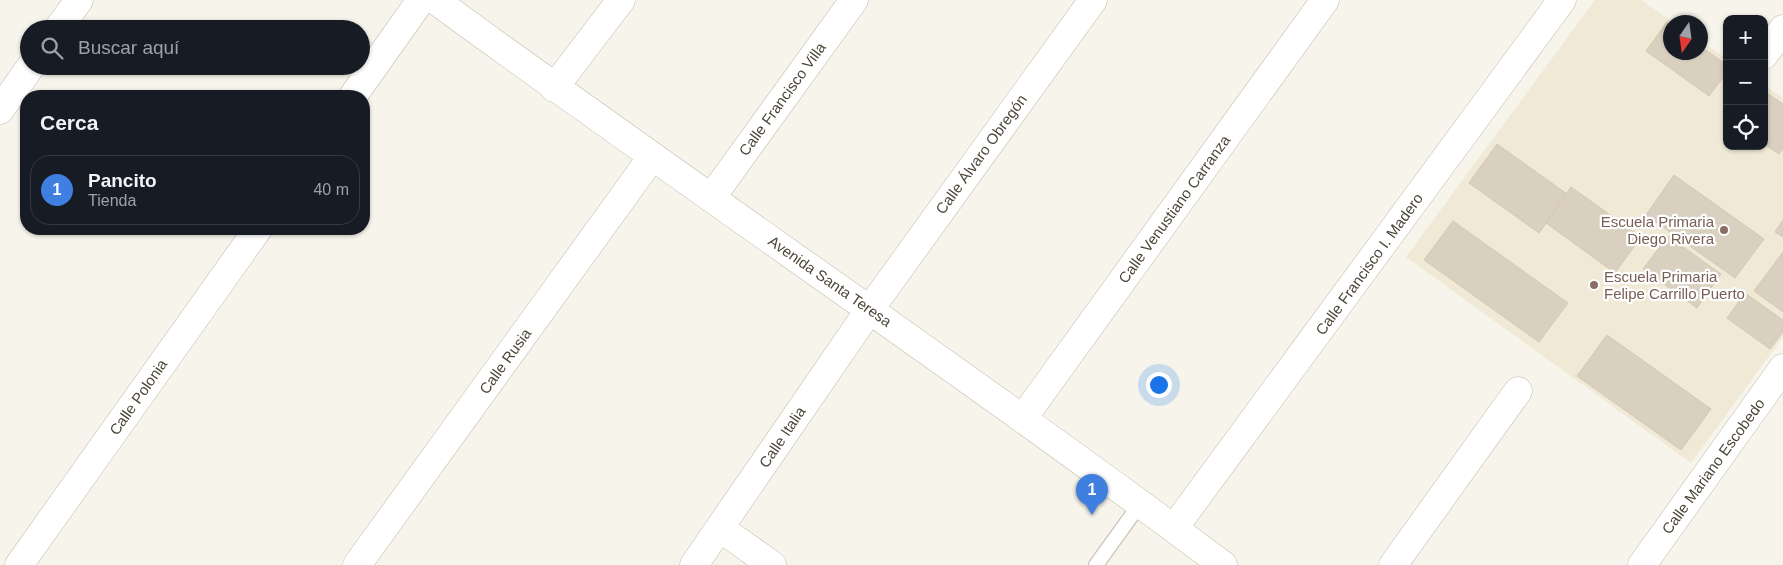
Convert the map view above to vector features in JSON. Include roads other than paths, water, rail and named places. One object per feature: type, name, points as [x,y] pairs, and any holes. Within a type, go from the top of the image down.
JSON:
[{"type":"street","points":[[65,20],[79,0]]},
{"type":"street","points":[[370,71],[421,0]]},
{"type":"street","name":"Avenida Santa Teresa","points":[[435,0],[554,88],[1023,418],[1224,565]]},
{"type":"street","points":[[554,88],[621,0]]},
{"type":"street","name":"Calle Francisco Villa","points":[[711,198],[854,0]]},
{"type":"street","name":"Calle Álvaro Obregón","points":[[870,309],[1093,0]]},
{"type":"street","name":"Calle Venustiano Carranza","points":[[1023,418],[1325,0]]},
{"type":"street","name":"Calle Francisco I. Madero","points":[[1174,528],[1562,0]]},
{"type":"street","points":[[1768,49],[1783,28]]},
{"type":"street","points":[[0,110],[25,75]]},
{"type":"street","points":[[356,90],[367,75]]},
{"type":"street","name":"Calle Rusia","points":[[357,565],[652,157]]},
{"type":"street","name":"Calle Polonia","points":[[19,565],[254,235]]},
{"type":"street","name":"Calle Italia","points":[[694,565],[870,309]]},
{"type":"street","name":"Calle Mariano Escobedo","points":[[1642,565],[1783,368]]},
{"type":"street","points":[[1393,565],[1518,391]]},
{"type":"street","points":[[720,528],[772,565]]},
{"type":"lane","points":[[1096,565],[1140,504]]},
{"type":"place","name":"Escuela Primaria Diego Rivera","points":[[1724,230]]},
{"type":"place","name":"Escuela Primaria Felipe Carrillo Puerto","points":[[1594,285]]},
{"type":"place","name":"Pancito","points":[[1092,515]]}]
